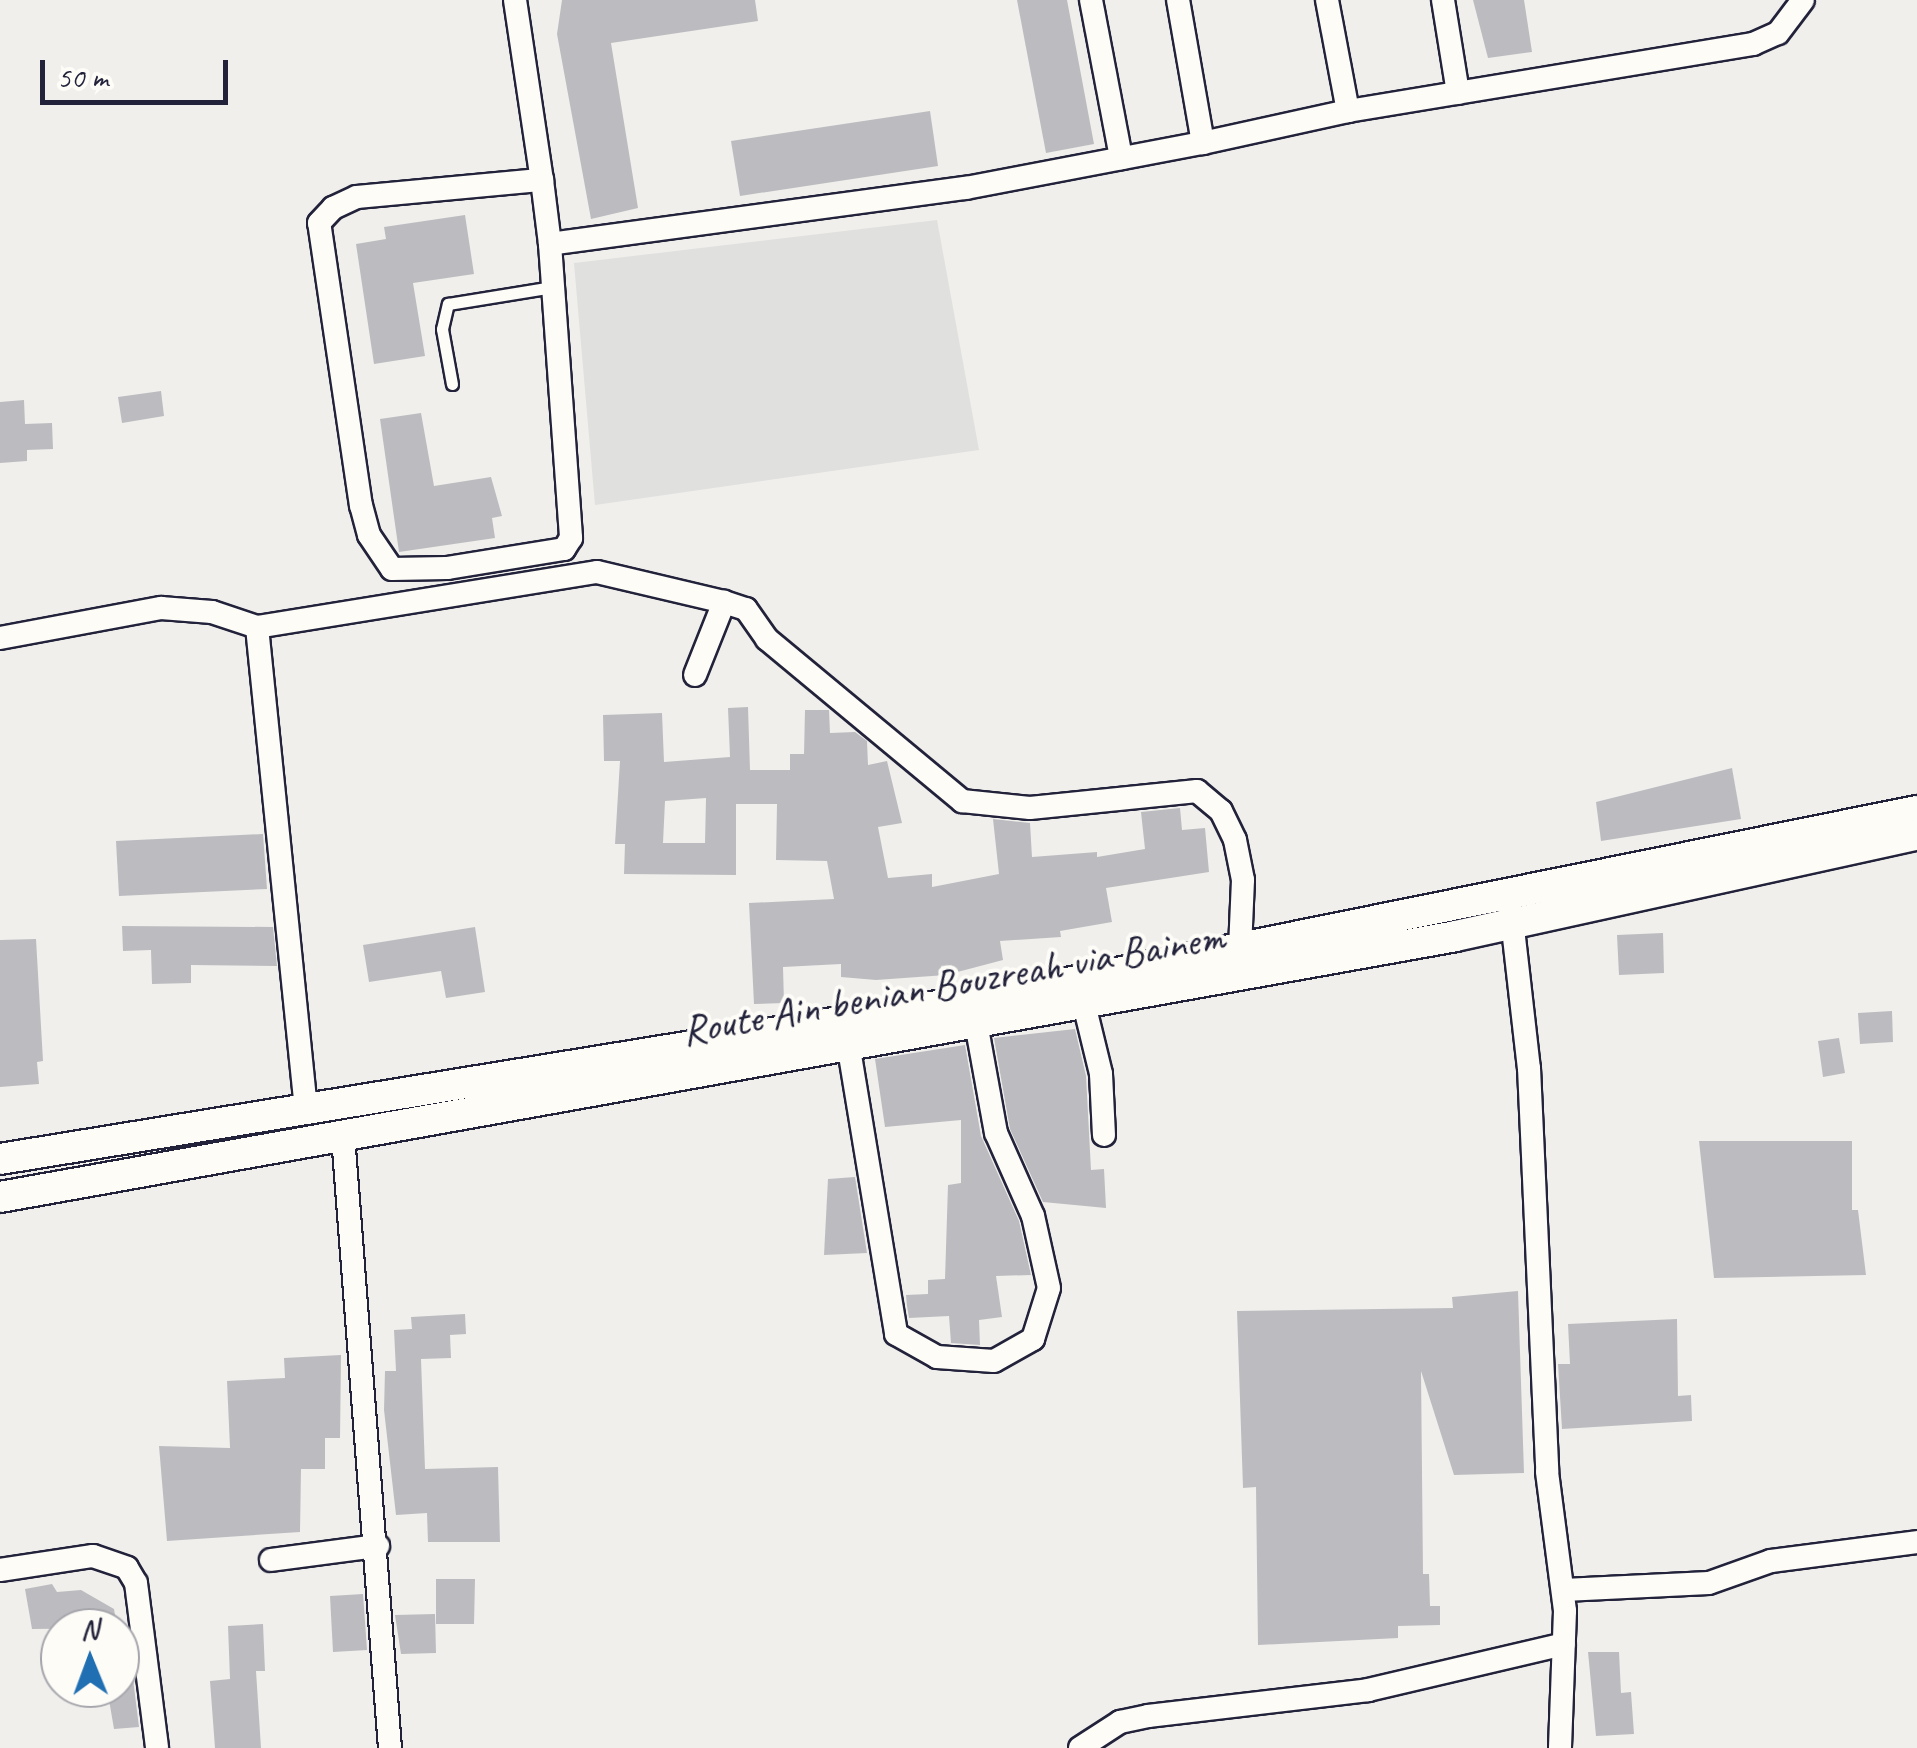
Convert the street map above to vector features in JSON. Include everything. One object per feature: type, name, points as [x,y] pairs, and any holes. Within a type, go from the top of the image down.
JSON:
[{"type":"main road","name":"Route Ain benian Bouzreah via Bainem","points":[[0,1159],[306,1106],[846,1034],[976,1023],[1084,1004],[1511,911],[1917,811]]},
{"type":"main road","name":"Route Ain benian Bouzreah via Bainem","points":[[0,1197],[343,1136],[1240,950],[1511,911],[1917,835]]},
{"type":"street","points":[[515,0],[550,244],[571,538],[564,549]]},
{"type":"street","points":[[1091,0],[1122,158]]},
{"type":"street","points":[[1178,0],[1203,142]]},
{"type":"street","points":[[1327,0],[1348,111]]},
{"type":"street","points":[[1443,0],[1458,93]]},
{"type":"street","points":[[550,244],[966,188],[1348,111],[1753,44],[1778,32],[1803,0]]},
{"type":"street","points":[[542,180],[357,197],[333,208],[319,223],[361,506],[369,535],[392,568],[447,568],[564,549],[597,572],[746,609],[767,640],[962,801],[1030,808],[1170,790],[1206,796],[1220,812],[1240,861],[1240,950]]},
{"type":"street","points":[[0,638],[160,608],[212,612],[257,627],[597,572]]},
{"type":"street","points":[[695,675],[724,602]]},
{"type":"street","points":[[257,627],[306,1106]]},
{"type":"street","points":[[1511,911],[1530,1068],[1547,1472],[1564,1590],[1560,1748]]},
{"type":"street","points":[[1084,1004],[1101,1074],[1104,1135]]},
{"type":"street","points":[[846,1034],[896,1334],[937,1356],[994,1361],[1034,1339],[1049,1288],[1033,1216],[996,1133],[976,1023]]},
{"type":"street","points":[[343,1136],[378,1546],[390,1748]]},
{"type":"street","points":[[1564,1590],[1709,1583],[1771,1562],[1917,1542]]},
{"type":"street","points":[[271,1560],[378,1546]]},
{"type":"street","points":[[0,1570],[94,1556],[128,1568],[136,1583],[157,1748]]},
{"type":"street","points":[[1080,1748],[1120,1722],[1348,1694],[1564,1644]]},
{"type":"lane","points":[[452,384],[442,330],[448,304],[553,287]]},
{"type":"shaded area","points":[[937,220],[979,450],[595,505],[574,263]]},
{"type":"building","points":[[562,0],[755,0],[758,21],[611,43],[638,208],[591,219],[557,34]]},
{"type":"building","points":[[1017,0],[1067,0],[1094,144],[1046,153]]},
{"type":"building","points":[[1473,0],[1524,0],[1532,52],[1488,58]]},
{"type":"building","points":[[930,111],[938,166],[740,196],[731,141]]},
{"type":"building","points":[[465,215],[474,274],[413,283],[425,356],[374,364],[356,244],[386,239],[384,227]]},
{"type":"building","points":[[161,391],[164,416],[122,423],[118,397]]},
{"type":"building","points":[[24,400],[25,424],[52,423],[53,449],[27,450],[27,461],[0,463],[0,402]]},
{"type":"building","points":[[421,413],[434,486],[491,477],[502,516],[492,518],[495,538],[399,552],[380,419]]},
{"type":"building","points":[[748,707],[750,770],[790,770],[790,754],[804,754],[805,710],[829,710],[830,733],[855,732],[867,741],[868,765],[887,761],[902,823],[878,827],[888,878],[932,874],[932,887],[999,874],[993,819],[1030,823],[1032,857],[1097,852],[1097,857],[1145,849],[1141,812],[1180,808],[1182,830],[1205,828],[1209,872],[1106,888],[1112,922],[1060,931],[1061,937],[1000,941],[1003,960],[946,975],[876,980],[841,977],[841,964],[783,967],[784,1003],[754,1004],[749,903],[834,899],[827,861],[776,860],[777,804],[736,804],[736,875],[624,874],[625,844],[615,844],[620,761],[604,761],[603,715],[662,713],[664,762],[730,757],[728,708]],"holes":[[[706,798],[705,843],[663,843],[665,801]]]},
{"type":"building","points":[[1732,768],[1741,819],[1601,841],[1596,802]]},
{"type":"building","points":[[263,834],[267,889],[119,896],[116,841]]},
{"type":"building","points":[[122,926],[273,927],[277,966],[191,965],[191,983],[152,984],[151,950],[123,951]]},
{"type":"building","points":[[475,927],[485,992],[446,998],[441,971],[369,982],[363,945]]},
{"type":"building","points":[[1663,933],[1664,973],[1619,975],[1617,935]]},
{"type":"building","points":[[36,939],[43,1061],[37,1062],[39,1084],[0,1087],[0,940]]},
{"type":"building","points":[[1892,1011],[1893,1042],[1860,1044],[1858,1013]]},
{"type":"building","points":[[1075,1029],[1086,1076],[1091,1170],[1104,1169],[1106,1208],[1043,1202],[1010,1129],[994,1038]]},
{"type":"building","points":[[1839,1038],[1845,1073],[1823,1077],[1818,1041]]},
{"type":"building","points":[[965,1045],[981,1136],[1019,1221],[1031,1275],[996,1276],[1002,1317],[979,1320],[980,1345],[951,1343],[949,1316],[909,1318],[906,1295],[928,1294],[928,1280],[945,1279],[948,1185],[961,1183],[961,1120],[885,1127],[875,1059]]},
{"type":"building","points":[[1699,1141],[1852,1141],[1852,1210],[1858,1210],[1866,1275],[1714,1278]]},
{"type":"building","points":[[855,1177],[867,1253],[824,1255],[828,1179]]},
{"type":"building","points":[[1518,1291],[1524,1473],[1454,1475],[1421,1371],[1423,1574],[1429,1574],[1430,1606],[1440,1606],[1440,1625],[1398,1626],[1398,1638],[1258,1645],[1256,1487],[1243,1488],[1237,1311],[1453,1308],[1452,1297]]},
{"type":"building","points":[[465,1314],[466,1334],[450,1335],[451,1358],[421,1359],[425,1469],[498,1467],[500,1542],[428,1542],[427,1513],[396,1515],[384,1410],[385,1371],[396,1371],[394,1330],[412,1329],[411,1317]]},
{"type":"building","points":[[1677,1319],[1678,1396],[1691,1395],[1692,1421],[1562,1429],[1558,1364],[1570,1364],[1568,1324]]},
{"type":"building","points":[[341,1355],[340,1438],[325,1438],[325,1469],[301,1469],[300,1532],[167,1541],[159,1446],[230,1448],[227,1381],[285,1378],[284,1358]]},
{"type":"building","points":[[436,1579],[475,1579],[474,1624],[436,1624]]},
{"type":"building","points":[[52,1584],[57,1592],[81,1590],[112,1608],[40,1608],[40,1629],[32,1629],[25,1589]]},
{"type":"building","points":[[363,1594],[367,1650],[333,1652],[330,1596]]},
{"type":"building","points":[[435,1614],[436,1653],[401,1654],[395,1615]]},
{"type":"building","points":[[263,1624],[265,1671],[256,1671],[261,1748],[215,1748],[210,1681],[230,1679],[228,1626]]},
{"type":"building","points":[[1588,1652],[1619,1652],[1621,1693],[1631,1692],[1634,1734],[1596,1736]]},
{"type":"building","points":[[110,1708],[137,1708],[139,1727],[114,1729]]}]
